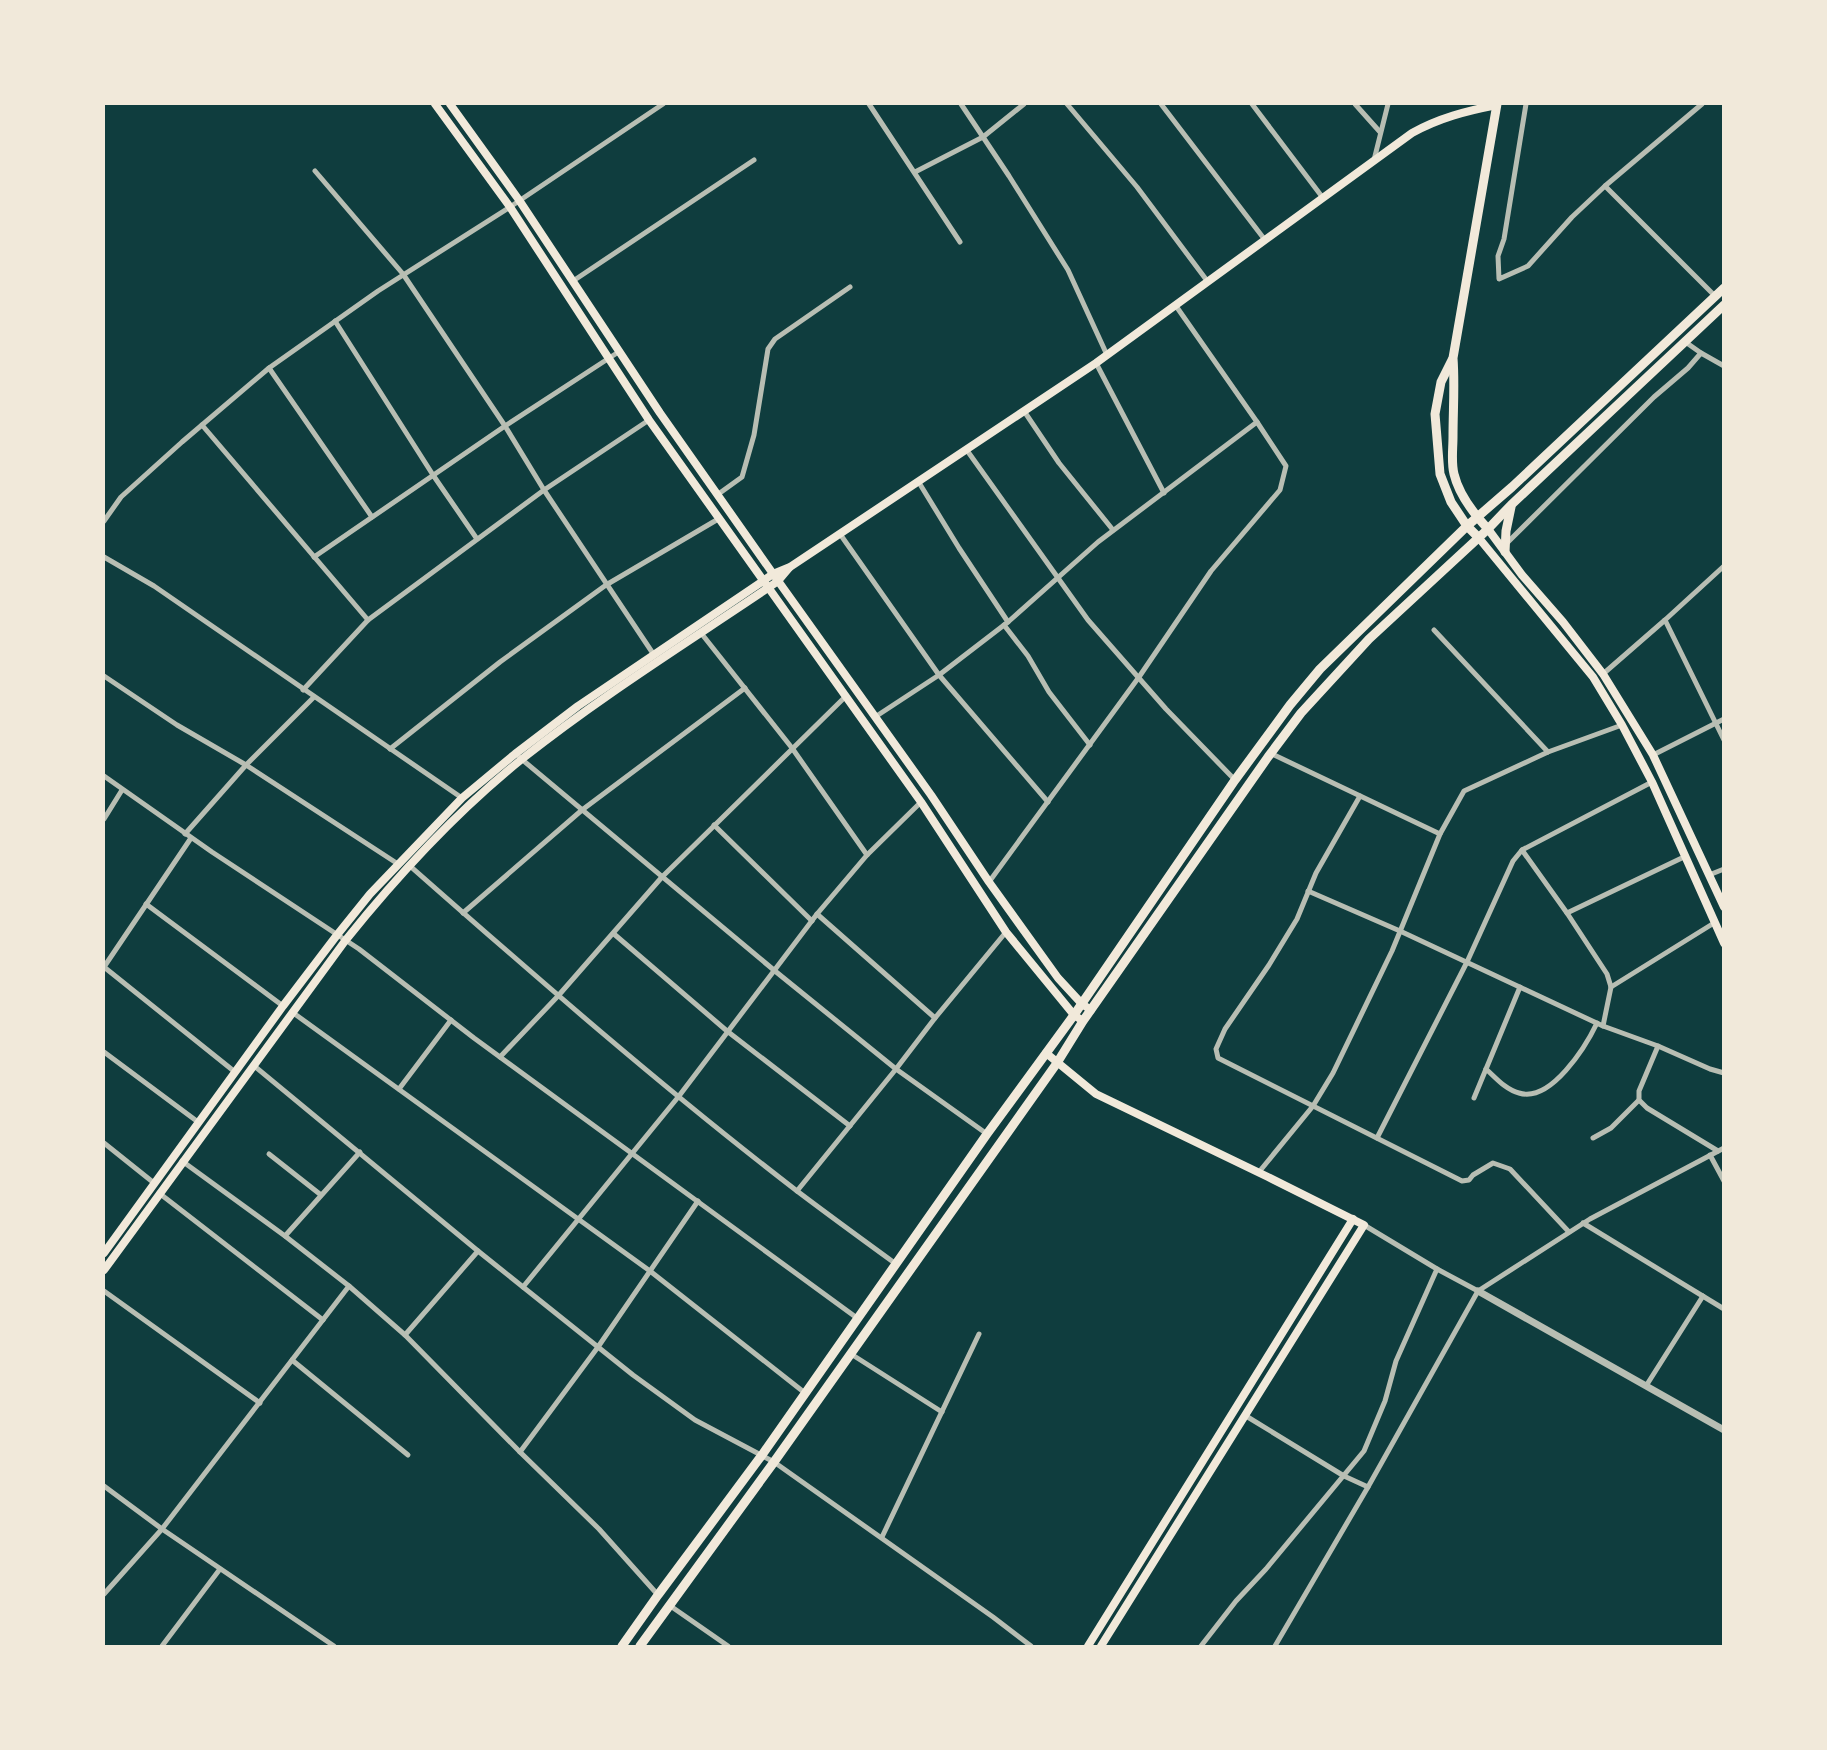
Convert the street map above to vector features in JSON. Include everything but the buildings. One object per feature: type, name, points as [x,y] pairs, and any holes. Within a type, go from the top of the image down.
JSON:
[{"type":"highway","points":[[1488,529],[1477,517],[1460,490],[1454,473],[1454,358],[1497,104]]},
{"type":"highway","points":[[622,1647],[762,1455],[987,1134],[1082,1004],[1235,780],[1290,705],[1320,669],[1467,526],[1512,487],[1724,288]]},
{"type":"highway","points":[[640,1647],[1057,1063],[1083,1021],[1301,712],[1369,639],[1724,305]]},
{"type":"highway","points":[[1454,358],[1441,382],[1435,414],[1440,474],[1451,502],[1467,526],[1478,537]]},
{"type":"highway","points":[[1505,548],[1511,505]]},
{"type":"main road","points":[[435,104],[510,207],[650,420],[921,802],[1006,932],[1074,1015],[1083,1021]]},
{"type":"main road","points":[[450,104],[519,200],[660,413],[989,882],[1058,978],[1082,1004],[1091,1010]]},
{"type":"main road","points":[[104,1270],[345,941],[409,865],[484,791],[584,712],[768,588],[775,578],[790,567],[1096,363],[1412,133],[1452,115],[1497,104]]},
{"type":"main road","points":[[1488,529],[1603,674],[1653,755],[1724,907]]},
{"type":"main road","points":[[1478,537],[1593,676],[1622,724],[1652,782],[1724,943]]},
{"type":"main road","points":[[104,1253],[337,935],[398,864],[462,798],[578,706],[763,581],[775,578]]},
{"type":"main road","points":[[1046,1053],[1096,1094],[1364,1225],[1101,1647]]},
{"type":"main road","points":[[1088,1647],[1353,1219]]},
{"type":"street","points":[[104,521],[121,497],[202,424],[269,368],[403,274],[510,207],[663,104]]},
{"type":"street","points":[[869,104],[960,242]]},
{"type":"street","points":[[961,104],[1068,270],[1107,355]]},
{"type":"street","points":[[915,172],[983,137],[1024,104]]},
{"type":"street","points":[[1067,104],[1137,187],[1208,282]]},
{"type":"street","points":[[1161,104],[1265,240]]},
{"type":"street","points":[[1252,104],[1323,198]]},
{"type":"street","points":[[1355,104],[1380,132]]},
{"type":"street","points":[[1374,160],[1388,104]]},
{"type":"street","points":[[1526,104],[1504,239],[1498,256],[1499,279],[1528,266],[1572,217],[1605,186],[1702,104]]},
{"type":"street","points":[[573,281],[754,160]]},
{"type":"street","points":[[315,171],[403,274],[506,426],[544,490],[654,655]]},
{"type":"street","points":[[1605,186],[1715,296]]},
{"type":"street","points":[[717,495],[742,477],[754,435],[768,349],[775,339],[850,288]]},
{"type":"street","points":[[989,882],[1139,677],[1211,571],[1280,490],[1286,466],[1176,306]]},
{"type":"street","points":[[335,321],[433,475],[477,539]]},
{"type":"street","points":[[1684,341],[1724,366]]},
{"type":"street","points":[[314,557],[620,351]]},
{"type":"street","points":[[1505,548],[1654,397],[1688,368],[1701,353]]},
{"type":"street","points":[[1096,363],[1164,493]]},
{"type":"street","points":[[269,368],[372,518]]},
{"type":"street","points":[[1024,411],[1059,463],[1113,530]]},
{"type":"street","points":[[303,690],[368,620],[544,490],[650,420]]},
{"type":"street","points":[[875,717],[939,675],[1006,624],[1113,530],[1257,422]]},
{"type":"street","points":[[202,424],[368,620]]},
{"type":"street","points":[[966,449],[1088,620],[1166,709],[1235,780]]},
{"type":"street","points":[[918,481],[1049,692],[1090,744]]},
{"type":"street","points":[[390,749],[500,662],[606,585],[720,518]]},
{"type":"street","points":[[840,534],[939,675],[1048,802]]},
{"type":"street","points":[[104,556],[154,586],[462,798]]},
{"type":"street","points":[[1603,674],[1722,567],[1724,575]]},
{"type":"street","points":[[1665,620],[1724,740]]},
{"type":"street","points":[[1434,630],[1548,752]]},
{"type":"street","points":[[701,633],[792,748],[867,855]]},
{"type":"street","points":[[104,676],[177,725],[246,765],[398,864]]},
{"type":"street","points":[[463,913],[582,810],[745,688]]},
{"type":"street","points":[[185,834],[246,765],[314,697]]},
{"type":"street","points":[[500,1057],[614,934],[662,877],[845,697]]},
{"type":"street","points":[[1653,755],[1724,719]]},
{"type":"street","points":[[1259,1172],[1313,1106],[1333,1073],[1400,931],[1440,834],[1464,791],[1548,752],[1622,724]]},
{"type":"street","points":[[1270,753],[1440,834]]},
{"type":"street","points":[[515,754],[896,1069],[987,1134]]},
{"type":"street","points":[[104,776],[185,834],[337,935],[857,1318]]},
{"type":"street","points":[[1377,1138],[1467,962],[1513,861],[1522,850],[1652,782]]},
{"type":"street","points":[[104,819],[122,790]]},
{"type":"street","points":[[1360,796],[1331,844],[1297,919],[1225,1029],[1216,1049],[1218,1058],[1462,1181],[1469,1180],[1493,1163],[1509,1169],[1569,1232]]},
{"type":"street","points":[[523,1287],[679,1096],[817,914],[867,855],[921,802]]},
{"type":"street","points":[[714,825],[812,921]]},
{"type":"street","points":[[191,838],[104,967],[235,1072]]},
{"type":"street","points":[[1486,1069],[1506,1087],[1521,1094],[1534,1094],[1561,1077],[1600,1024],[1611,987],[1607,974],[1522,850]]},
{"type":"street","points":[[1567,913],[1686,856]]},
{"type":"street","points":[[409,865],[558,996],[679,1096],[797,1191],[896,1264]]},
{"type":"street","points":[[1709,875],[1724,868]]},
{"type":"street","points":[[1308,891],[1600,1024],[1710,1069],[1724,1072]]},
{"type":"street","points":[[146,904],[283,1006]]},
{"type":"street","points":[[817,914],[934,1017]]},
{"type":"street","points":[[1611,987],[1714,923]]},
{"type":"street","points":[[797,1191],[896,1069],[934,1017],[1006,932]]},
{"type":"street","points":[[614,934],[727,1031],[850,1126]]},
{"type":"street","points":[[1474,1098],[1520,987]]},
{"type":"street","points":[[292,1012],[650,1271],[805,1394]]},
{"type":"street","points":[[399,1089],[451,1020]]},
{"type":"street","points":[[1593,1138],[1611,1128],[1639,1100],[1639,1090],[1658,1046]]},
{"type":"street","points":[[104,1052],[198,1122]]},
{"type":"street","points":[[253,1065],[478,1251],[598,1347],[695,1420],[774,1462],[882,1537],[1031,1647]]},
{"type":"street","points":[[1639,1100],[1647,1108],[1721,1150]]},
{"type":"street","points":[[104,1143],[154,1183]]},
{"type":"street","points":[[1275,1647],[1478,1291],[1583,1223],[1721,1150]]},
{"type":"street","points":[[285,1236],[360,1152]]},
{"type":"street","points":[[268,1154],[321,1195]]},
{"type":"street","points":[[1710,1155],[1724,1181]]},
{"type":"street","points":[[182,1161],[285,1236],[349,1286],[405,1335],[599,1529],[658,1595]]},
{"type":"street","points":[[159,1193],[323,1320]]},
{"type":"street","points":[[520,1452],[598,1347],[698,1201]]},
{"type":"street","points":[[1583,1223],[1724,1309]]},
{"type":"street","points":[[1364,1225],[1437,1269],[1724,1430]]},
{"type":"street","points":[[405,1335],[478,1251]]},
{"type":"street","points":[[1201,1647],[1236,1601],[1266,1569],[1364,1451],[1385,1401],[1396,1361],[1437,1269]]},
{"type":"street","points":[[104,1594],[162,1529],[349,1286]]},
{"type":"street","points":[[104,1291],[260,1403]]},
{"type":"street","points":[[1646,1386],[1703,1296]]},
{"type":"street","points":[[882,1537],[979,1334]]},
{"type":"street","points":[[851,1354],[942,1412]]},
{"type":"street","points":[[292,1360],[408,1455]]},
{"type":"street","points":[[1246,1416],[1344,1476],[1368,1487]]},
{"type":"street","points":[[104,1486],[162,1529],[334,1647]]},
{"type":"street","points":[[162,1647],[220,1569]]},
{"type":"street","points":[[669,1605],[728,1647]]}]
